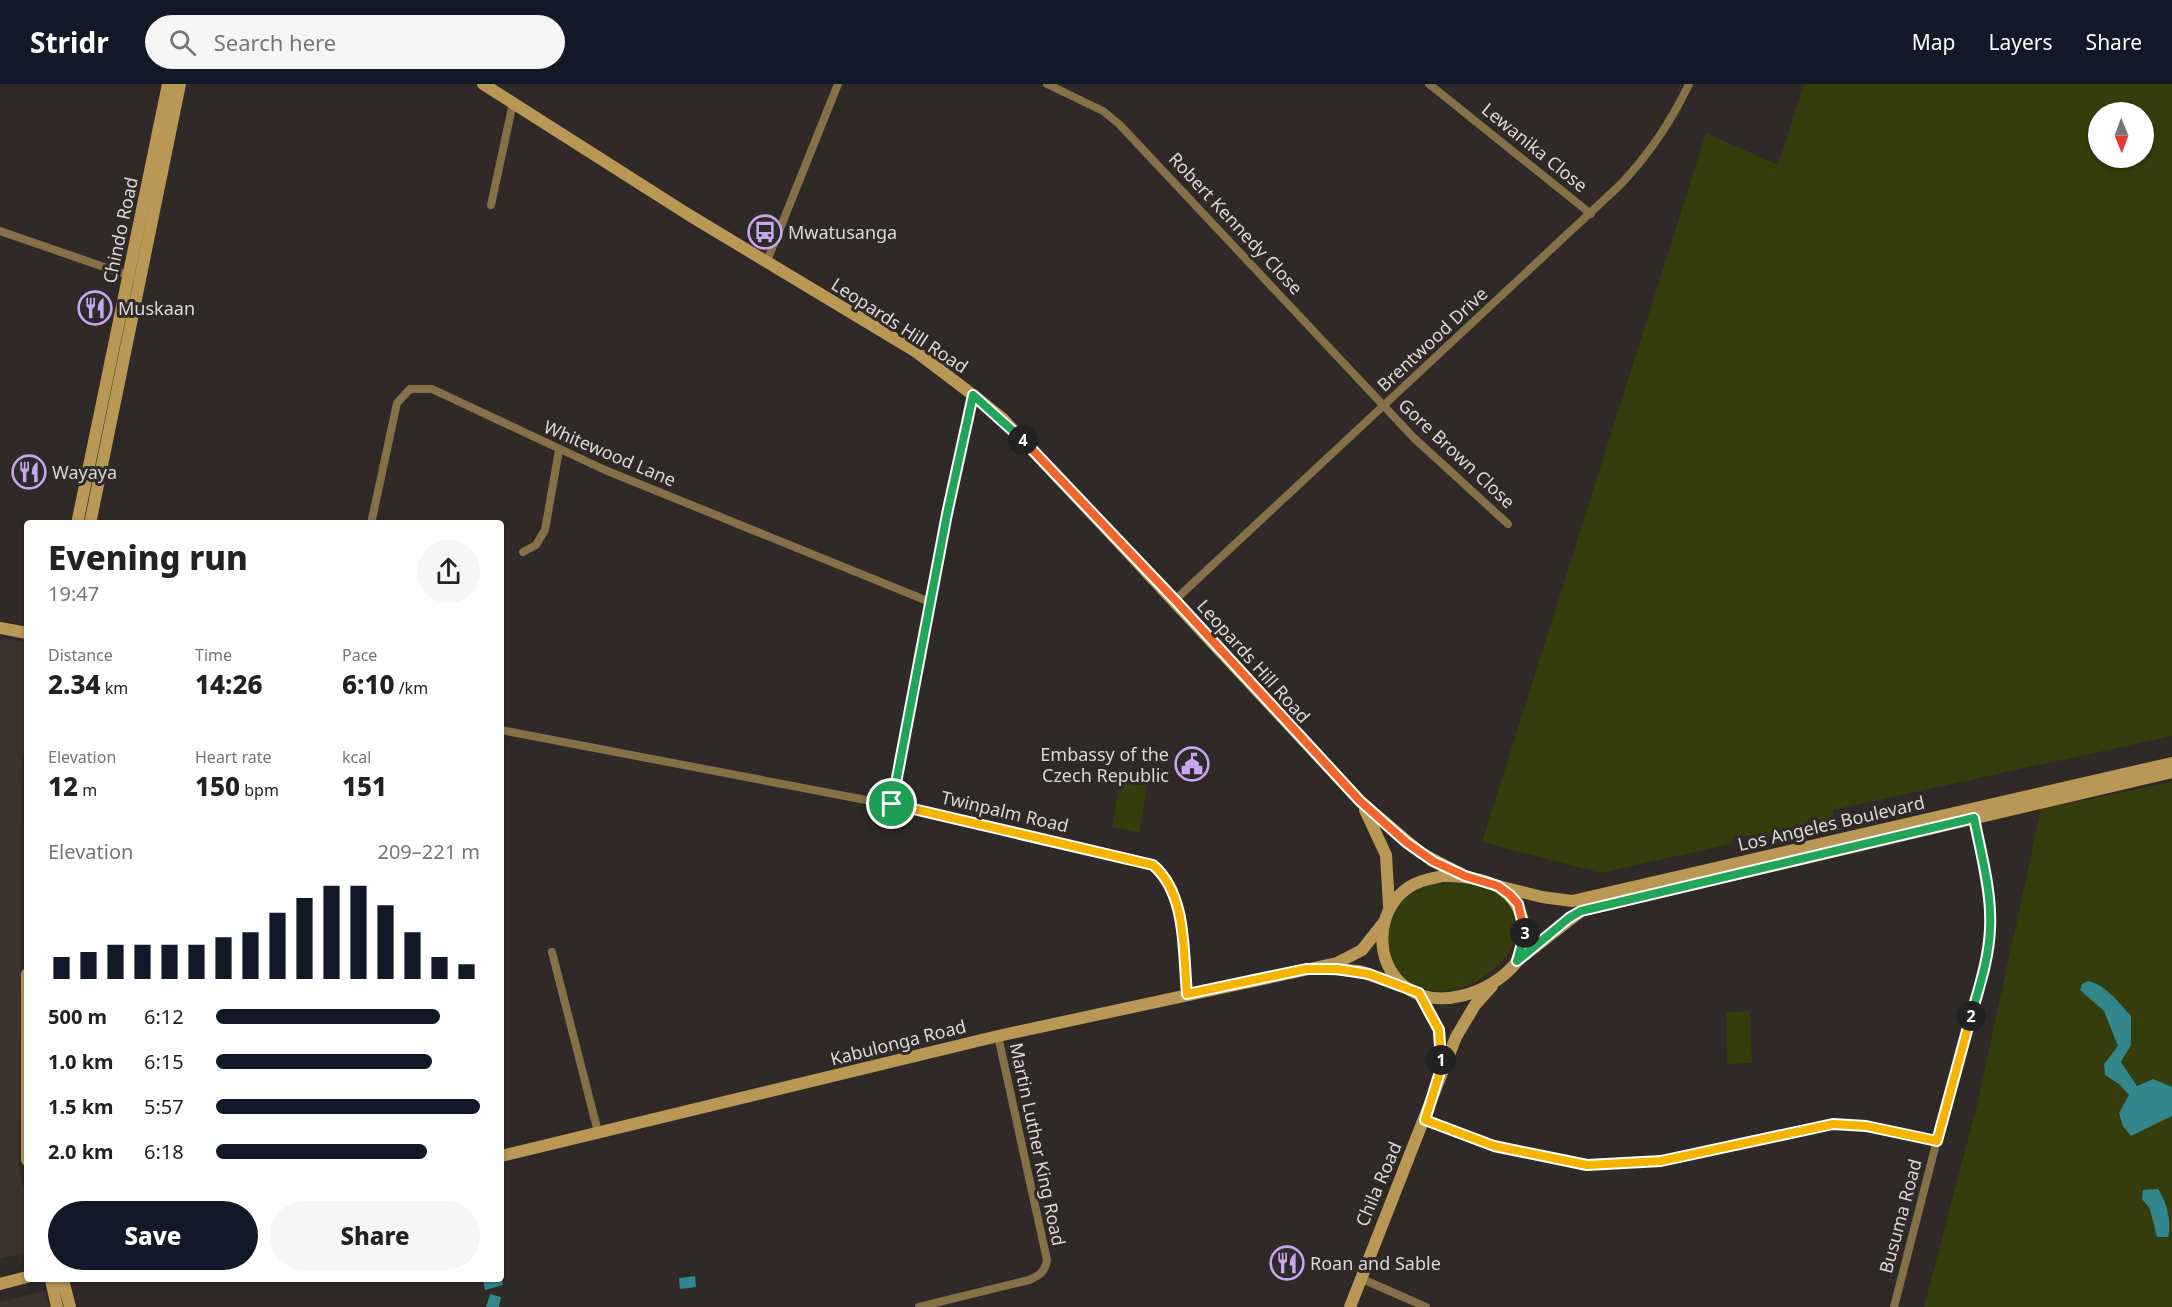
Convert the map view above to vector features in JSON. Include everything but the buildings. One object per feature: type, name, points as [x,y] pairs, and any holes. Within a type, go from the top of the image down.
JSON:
[{"type":"main road","name":"Chindo Road","points":[[91,520],[168,84]]},
{"type":"main road","name":"Chindo Road","points":[[78,520],[180,84]]},
{"type":"main road","name":"Leopards Hill Road","points":[[483,84],[689,215],[915,351],[1003,419],[1175,600],[1360,801],[1421,853],[1465,876]]},
{"type":"main road","points":[[0,628],[24,632]]},
{"type":"main road","name":"Los Angeles Boulevard","points":[[1498,886],[1542,897],[1572,901],[2172,763]]},
{"type":"main road","name":"Los Angeles Boulevard","points":[[1517,961],[1569,918],[1581,911],[2172,772]]},
{"type":"main road","name":"Leopards Hill Road","points":[[1360,801],[1386,855],[1389,906]]},
{"type":"main road","points":[[1443,876],[1465,876],[1498,886],[1518,904],[1525,933],[1517,961],[1494,984],[1468,995],[1448,998],[1419,993],[1405,987],[1392,974],[1386,963],[1382,937],[1389,906],[1405,890],[1418,882],[1443,876]]},
{"type":"main road","name":"Kabulonga Road","points":[[504,1155],[998,1036],[1337,963],[1356,954],[1384,922]]},
{"type":"main road","name":"Kabulonga Road","points":[[1306,969],[1350,970],[1405,987]]},
{"type":"main road","name":"Chila Road","points":[[1350,1307],[1392,1196],[1425,1120],[1439,1075],[1461,1028],[1494,984]]},
{"type":"main road","name":"Chila Road","points":[[1419,993],[1439,1030],[1439,1075]]},
{"type":"main road","points":[[0,1284],[24,1278]]},
{"type":"main road","points":[[51,1282],[57,1307]]},
{"type":"main road","points":[[64,1282],[70,1307]]},
{"type":"street","points":[[767,261],[838,84]]},
{"type":"street","name":"Robert Kennedy Close","points":[[1047,84],[1103,111],[1119,124],[1193,199],[1383,407]]},
{"type":"street","name":"Lewanika Close","points":[[1429,84],[1591,214]]},
{"type":"street","name":"Brentwood Drive","points":[[1175,600],[1591,214],[1648,155],[1673,118],[1689,84]]},
{"type":"street","points":[[491,206],[513,104]]},
{"type":"street","points":[[0,231],[134,278]]},
{"type":"street","name":"Whitewood Lane","points":[[372,520],[397,403],[410,389],[432,389],[559,450],[930,602]]},
{"type":"street","points":[[892,804],[930,602],[973,395]]},
{"type":"street","name":"Gore Brown Close","points":[[1383,407],[1508,524]]},
{"type":"street","points":[[523,552],[536,545],[545,530],[559,450]]},
{"type":"street","name":"Twinpalm Road","points":[[504,731],[892,804],[1153,865],[1169,885],[1177,906],[1187,994]]},
{"type":"street","name":"Busuma Road","points":[[1894,1307],[1983,974],[1990,931],[1984,868],[1974,818]]},
{"type":"street","points":[[552,952],[598,1132]]},
{"type":"street","name":"Martin Luther King Road","points":[[920,1307],[1029,1280],[1040,1275],[1045,1268],[1047,1260],[998,1036]]},
{"type":"street","points":[[1425,1120],[1494,1146],[1587,1165],[1661,1161],[1833,1124],[1866,1126],[1937,1141]]},
{"type":"street","points":[[1360,1278],[1426,1307]]},
{"type":"shaded area","points":[[0,638],[24,642],[19,1167],[24,1191],[24,1253],[0,1259]]},
{"type":"shaded area","points":[[45,1291],[49,1307],[0,1307],[0,1302]]},
{"type":"green space","points":[[1804,84],[2172,84],[2172,736],[1833,810],[1833,819],[1756,839],[1749,835],[1734,838],[1731,844],[1601,873],[1482,842],[1706,133],[1778,165]]},
{"type":"green space","points":[[1121,775],[1148,781],[1139,833],[1112,827]]},
{"type":"green space","points":[[2172,782],[2172,1307],[1924,1307],[1977,1105],[2041,809]]},
{"type":"green space","points":[[1461,883],[1497,894],[1515,911],[1518,931],[1510,951],[1493,970],[1471,984],[1446,991],[1421,988],[1406,980],[1395,968],[1389,953],[1388,937],[1391,921],[1399,907],[1410,895],[1429,886]]},
{"type":"green space","points":[[1750,1011],[1752,1063],[1727,1064],[1726,1012]]},
{"type":"water","points":[[2088,981],[2106,990],[2131,1016],[2131,1045],[2121,1062],[2137,1086],[2153,1079],[2172,1087],[2172,1116],[2131,1136],[2123,1126],[2119,1113],[2129,1095],[2119,1084],[2105,1075],[2104,1064],[2118,1046],[2104,1011],[2080,990],[2082,984]]},
{"type":"water","points":[[2158,1189],[2168,1213],[2168,1237],[2157,1237],[2150,1209],[2142,1199],[2143,1190]]},
{"type":"water","points":[[695,1276],[696,1287],[680,1289],[679,1278]]},
{"type":"water","points":[[483,1282],[502,1282],[503,1285],[485,1290]]},
{"type":"water","points":[[490,1294],[501,1297],[499,1307],[486,1307]]},
{"type":"place","name":"Mwatusanga","points":[[765,232]]},
{"type":"place","name":"Muskaan","points":[[95,308]]},
{"type":"place","name":"Wayaya","points":[[29,472]]},
{"type":"place","name":"Embassy of the Czech Republic","points":[[1192,764]]},
{"type":"place","name":"Roan and Sable","points":[[1287,1263]]},
{"type":"route","points":[[973,395],[1003,419],[1175,600],[1262,698],[1360,801],[1406,842],[1433,861],[1465,876],[1498,886],[1510,895],[1518,904],[1525,933],[1517,961],[1551,932],[1581,911],[1974,818],[1984,868],[1990,931],[1983,974],[1937,1141],[1866,1126],[1833,1124],[1681,1158],[1637,1164],[1587,1165],[1494,1146],[1425,1120],[1439,1075],[1441,1044],[1435,1020],[1419,993],[1369,974],[1350,970],[1306,969],[1187,994],[1177,906],[1169,885],[1161,872],[1153,865],[1133,858],[892,804],[947,514],[973,395]]}]
